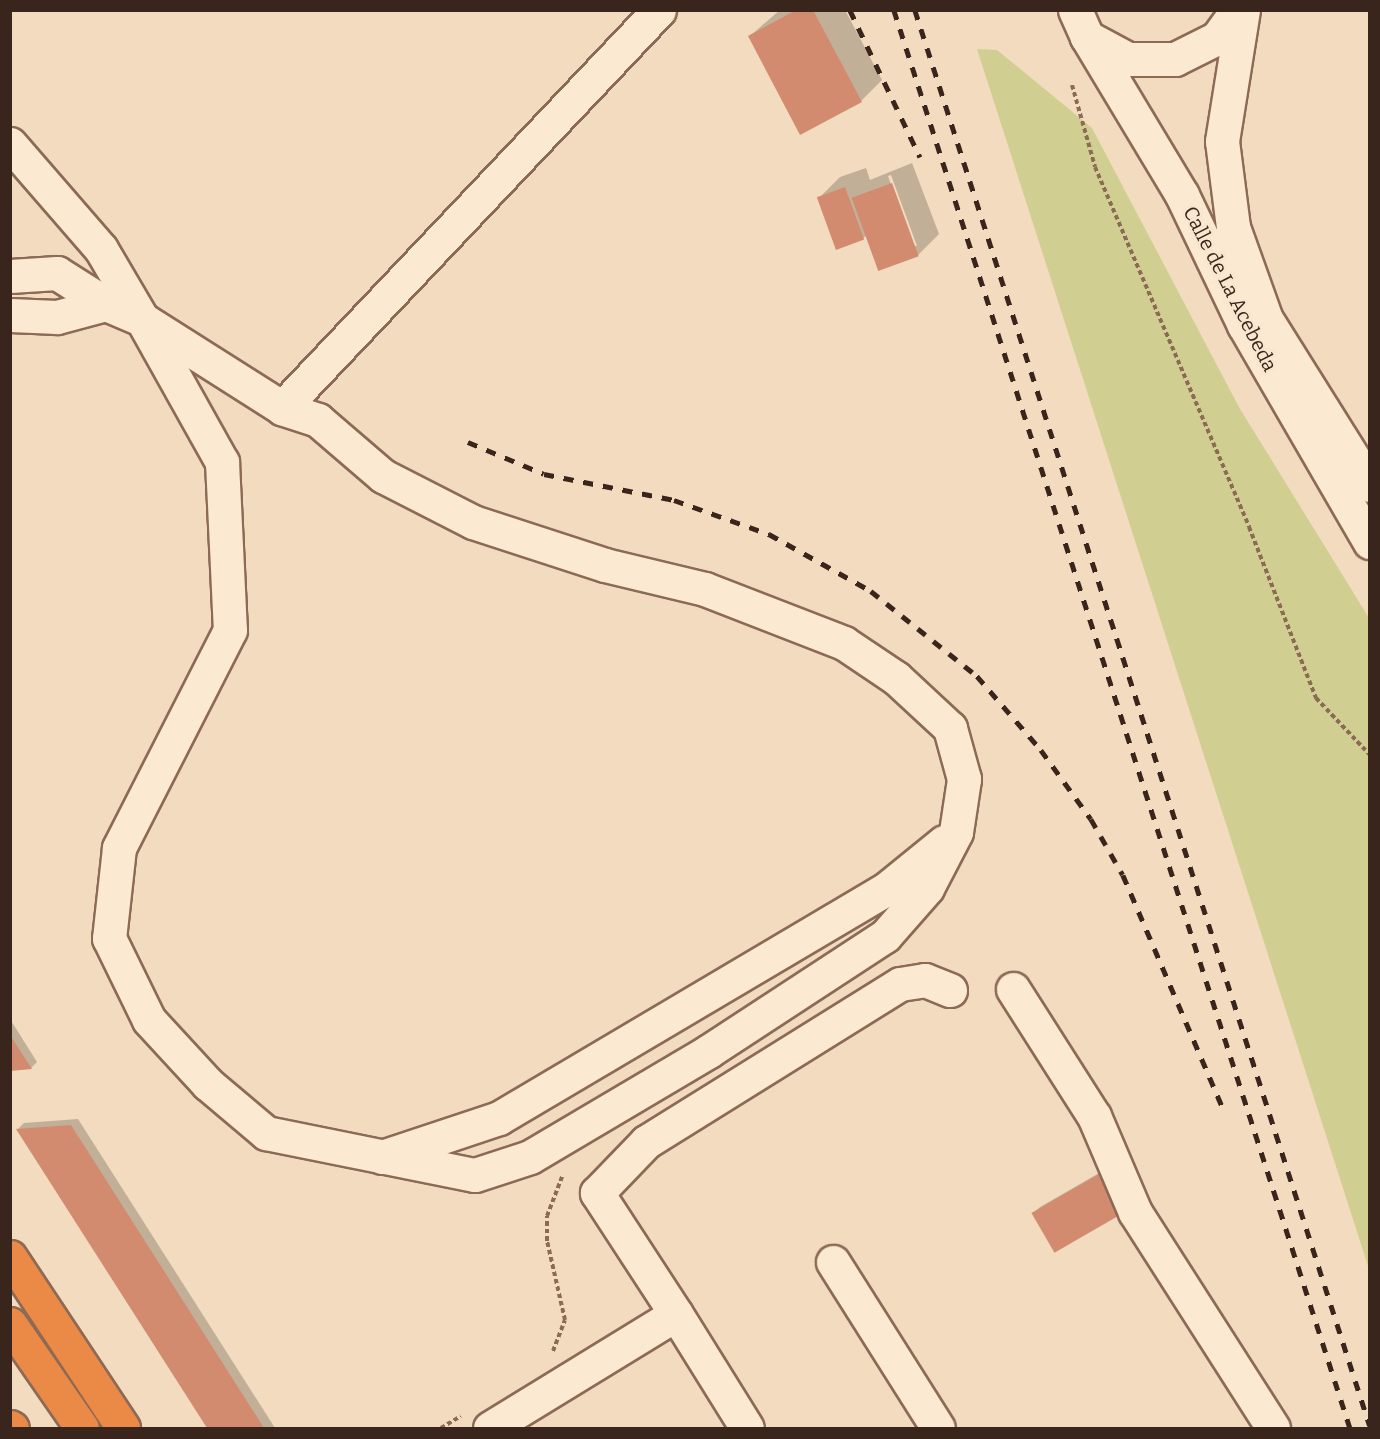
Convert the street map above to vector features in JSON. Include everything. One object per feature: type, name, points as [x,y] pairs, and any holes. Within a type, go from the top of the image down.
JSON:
[{"type":"highway","points":[[10,1257],[123,1428]]},
{"type":"highway","points":[[10,1324],[82,1428]]},
{"type":"street","points":[[282,408],[659,10]]},
{"type":"street","points":[[1081,24],[1128,59],[1175,59],[1217,38],[1237,10]]},
{"type":"street","name":"Calle de La Acebeda","points":[[1243,10],[1222,141],[1233,227],[1266,320],[1370,485]]},
{"type":"street","name":"Calle de La Acebeda","points":[[1081,24],[1182,195],[1244,325],[1370,542]]},
{"type":"street","points":[[10,144],[100,249],[142,319],[222,462],[230,630],[118,848],[109,938],[149,1020],[208,1084],[266,1133],[377,1158],[475,1175],[530,1157],[709,1051],[885,936],[927,888],[956,832],[964,779],[950,728],[896,678],[844,643],[705,590],[605,565],[473,522],[382,476],[318,420],[282,408],[142,319],[106,304],[57,273],[10,276]]},
{"type":"street","points":[[10,315],[57,316],[106,304]]},
{"type":"street","points":[[377,1158],[499,1118],[885,890],[956,832]]},
{"type":"street","points":[[747,1428],[597,1193],[646,1142],[900,984],[925,980],[950,990]]},
{"type":"street","points":[[1013,989],[1094,1116],[1135,1212],[1273,1428]]},
{"type":"street","points":[[833,1262],[938,1428]]},
{"type":"street","points":[[480,1419],[676,1314]]},
{"type":"path","points":[[1072,85],[1095,167],[1249,527],[1316,699],[1370,755]]},
{"type":"path","points":[[441,1428],[480,1419]]},
{"type":"shaded area","points":[[977,49],[997,50],[1092,128],[1240,409],[1369,618],[1369,1269]]},
{"type":"building","points":[[796,10],[813,10],[862,102],[800,135],[748,36]]},
{"type":"building","points":[[892,183],[919,256],[878,271],[852,198]]},
{"type":"building","points":[[845,187],[864,240],[836,250],[817,197]]},
{"type":"building","points":[[10,1035],[32,1069],[10,1071]]},
{"type":"building","points":[[71,1125],[264,1428],[207,1428],[16,1129]]},
{"type":"building","points":[[1099,1174],[1122,1214],[1054,1253],[1031,1213]]},
{"type":"railway","points":[[850,10],[920,157]]},
{"type":"railway","points":[[894,10],[1350,1428]]},
{"type":"railway","points":[[915,10],[1370,1426]]},
{"type":"railway","points":[[468,442],[544,474],[674,500],[769,534],[871,591],[977,676],[1041,750],[1091,819],[1123,875],[1223,1108]]}]
